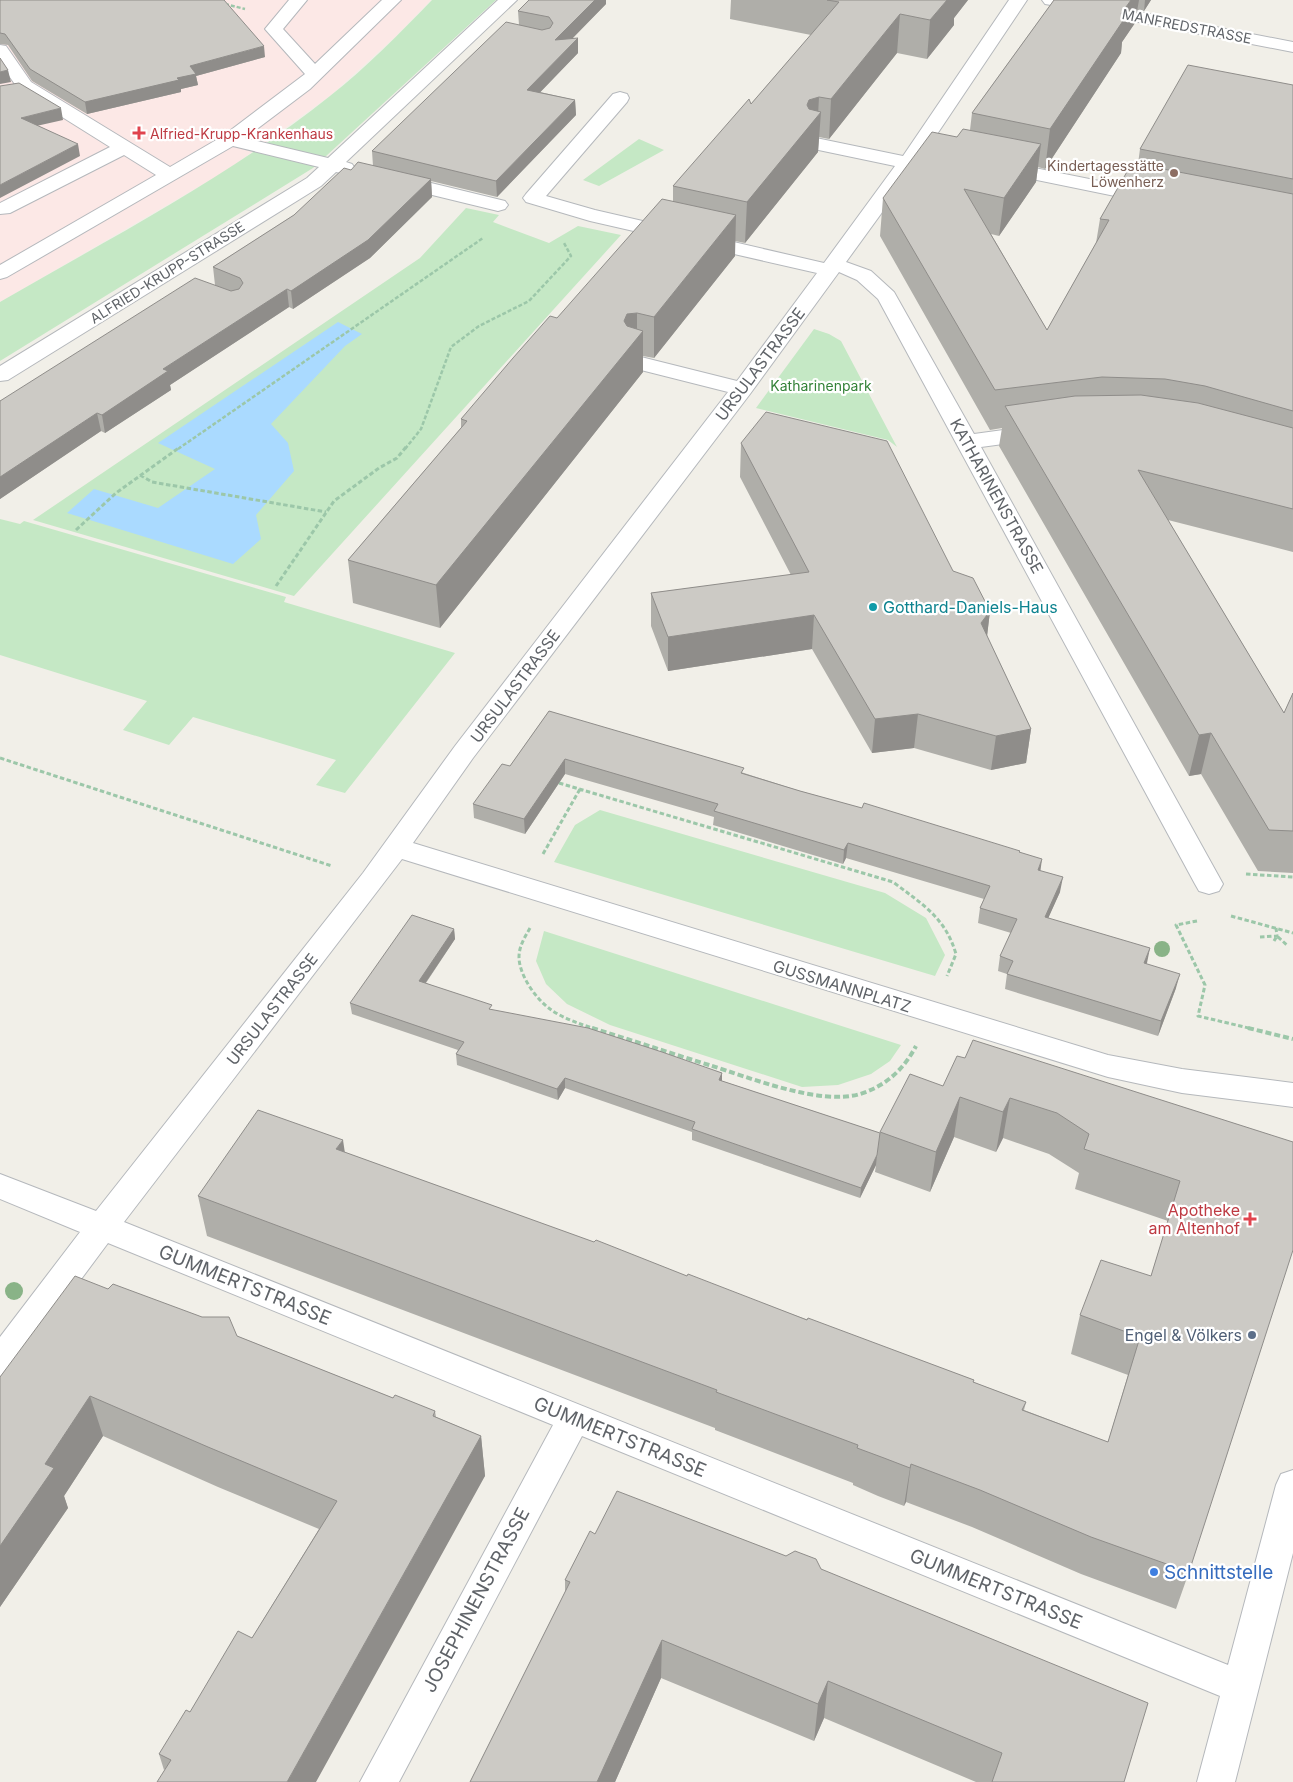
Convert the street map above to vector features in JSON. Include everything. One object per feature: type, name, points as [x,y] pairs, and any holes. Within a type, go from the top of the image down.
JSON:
[{"type":"street","points":[[298,0],[276,24],[274,29],[315,75]]},
{"type":"street","points":[[0,273],[230,140],[304,86],[392,0]]},
{"type":"street","name":"ALFRIED-KRUPP-STRASSE","points":[[0,375],[314,182],[490,27],[508,0]]},
{"type":"street","name":"URSULASTRASSE","points":[[0,1362],[101,1228],[373,880],[464,752],[742,389],[832,267],[920,156],[1018,0]]},
{"type":"street","name":"MANFREDSTRASSE","points":[[1051,0],[1293,47]]},
{"type":"street","points":[[0,50],[17,88],[124,147],[170,175]]},
{"type":"street","name":"KATHARINENSTRASSE","points":[[620,98],[533,198],[590,215],[832,267],[856,270],[870,278],[887,296],[1209,884]]},
{"type":"street","points":[[230,140],[498,205]]},
{"type":"street","points":[[816,144],[920,156]]},
{"type":"street","points":[[4,209],[124,147]]},
{"type":"street","points":[[982,163],[1175,202]]},
{"type":"street","points":[[165,274],[191,284]]},
{"type":"street","points":[[637,362],[742,389]]},
{"type":"street","points":[[968,442],[1055,430]]},
{"type":"street","name":"GUSSMANNPLATZ","points":[[397,848],[930,1013],[1108,1066],[1182,1081],[1293,1096]]},
{"type":"street","name":"GUMMERTSTRASSE","points":[[0,1186],[1240,1688]]},
{"type":"street","name":"JOSEPHINENSTRASSE","points":[[379,1782],[574,1418]]},
{"type":"street","points":[[1216,1782],[1293,1485]]},
{"type":"path","points":[[221,0],[225,4]]},
{"type":"path","points":[[217,4],[240,6],[252,12],[274,29]]},
{"type":"path","points":[[276,586],[334,501],[379,468],[397,458],[421,429],[451,346],[479,326],[529,301],[571,256],[562,239],[543,227],[560,205]]},
{"type":"path","points":[[76,530],[116,493],[140,475],[488,234]]},
{"type":"path","points":[[140,475],[152,482],[175,487],[326,512]]},
{"type":"path","points":[[0,758],[373,880]]},
{"type":"path","points":[[532,923],[523,939],[519,957],[522,971],[537,998],[551,1010],[592,1028],[795,1092],[841,1097],[860,1094],[875,1087],[894,1076],[907,1063],[916,1047],[956,954],[954,942],[939,917],[893,882],[559,783]]},
{"type":"path","points":[[540,860],[580,789]]},
{"type":"path","points":[[1209,884],[1246,874],[1293,877]]},
{"type":"path","points":[[1230,916],[1293,933]]},
{"type":"path","points":[[1203,920],[1176,925],[1205,985],[1198,1016],[1293,1039]]},
{"type":"path","points":[[1274,941],[1277,936],[1276,928]]},
{"type":"path","points":[[1260,937],[1277,936],[1288,946]]},
{"type":"shaded area","name":"Alfried-Krupp-Krankenhaus","points":[[0,0],[431,0],[395,37],[331,95],[224,172],[0,302]]},
{"type":"green space","points":[[432,0],[496,0],[313,168],[0,361],[0,302],[127,230],[252,153],[330,96],[357,73]]},
{"type":"green space","points":[[639,139],[664,150],[599,186],[583,180]]},
{"type":"green space","points":[[466,208],[499,215],[493,222],[549,243],[578,226],[621,235],[294,596],[33,520],[420,258]]},
{"type":"green space","name":"Katharinenpark","points":[[814,329],[829,334],[841,341],[897,447],[888,440],[756,408]]},
{"type":"green space","points":[[0,519],[20,524],[24,521],[286,597],[284,602],[455,653],[345,793],[316,785],[336,760],[193,717],[169,745],[123,730],[147,701],[0,655]]},
{"type":"green space","points":[[600,810],[885,893],[926,918],[945,955],[935,976],[554,862],[575,825]]},
{"type":"green space","points":[[544,931],[901,1045],[890,1061],[871,1074],[838,1085],[802,1087],[610,1025],[567,1004],[546,984],[536,961]]},
{"type":"water","points":[[338,322],[362,334],[345,346],[271,424],[288,443],[294,471],[256,515],[261,539],[233,564],[67,513],[94,489],[158,508],[215,469],[158,443]]},
{"type":"building","points":[[0,0],[224,0],[264,46],[190,66],[196,74],[177,78],[179,80],[85,102],[30,69],[5,34],[0,33]]},
{"type":"building","points":[[529,0],[595,0],[555,40],[578,38],[527,90],[575,100],[496,181],[372,151],[506,22],[542,30],[550,28],[553,23],[549,17],[518,11]]},
{"type":"building","points":[[827,0],[947,0],[930,20],[900,14],[831,99],[819,97],[809,100],[807,105],[809,109],[821,112],[747,202],[673,186],[749,99],[751,104],[839,2]]},
{"type":"building","points":[[1054,0],[1131,0],[1121,14],[1127,15],[1050,129],[972,113]]},
{"type":"building","points":[[0,58],[8,70],[0,72]]},
{"type":"building","points":[[1188,65],[1293,85],[1293,179],[1140,149]]},
{"type":"building","points":[[19,83],[61,108],[21,118],[78,144],[0,185],[0,86]]},
{"type":"building","points":[[963,129],[1041,144],[1004,198],[964,189],[1047,330],[1109,220],[1100,219],[1132,163],[1293,194],[1293,411],[1205,386],[1165,379],[1102,377],[995,390],[883,198],[932,132],[957,137]]},
{"type":"building","points":[[358,162],[431,179],[368,240],[291,291],[287,289],[163,369],[168,371],[102,415],[97,413],[0,477],[0,401],[195,278],[231,291],[239,289],[243,283],[240,278],[213,267],[294,215],[344,168],[351,170]]},
{"type":"building","points":[[662,199],[736,215],[654,317],[637,313],[627,314],[624,321],[627,326],[643,331],[436,585],[348,560],[467,421],[461,419],[513,358],[550,316],[557,318]]},
{"type":"building","points":[[1141,395],[1198,403],[1293,428],[1293,509],[1138,470],[1284,713],[1293,693],[1293,831],[1269,830],[1211,733],[1199,735],[1005,406],[1075,396]]},
{"type":"building","name":"Gotthard-Daniels-Haus","points":[[766,412],[887,441],[953,571],[973,578],[990,611],[981,623],[1031,729],[996,736],[918,714],[875,719],[814,615],[668,637],[651,593],[809,572],[741,443]]},
{"type":"building","points":[[549,711],[744,768],[741,773],[800,791],[862,808],[864,803],[1042,859],[1038,870],[1063,877],[1045,917],[1150,948],[1144,963],[1180,974],[1161,1021],[1007,974],[1013,961],[1000,956],[1017,919],[980,908],[990,886],[848,843],[844,850],[714,811],[718,804],[565,759],[524,819],[473,804],[502,764],[510,766]]},
{"type":"building","points":[[412,915],[454,929],[419,981],[492,1005],[489,1009],[588,1028],[662,1052],[722,1073],[719,1080],[880,1133],[877,1155],[861,1188],[692,1129],[695,1122],[565,1078],[557,1089],[456,1054],[464,1042],[350,1003]]},
{"type":"building","points":[[973,1040],[1293,1142],[1293,1250],[1189,1572],[1091,1537],[980,1490],[911,1464],[910,1468],[857,1448],[858,1445],[716,1392],[717,1390],[198,1196],[258,1110],[343,1140],[336,1149],[594,1242],[596,1240],[687,1276],[688,1274],[807,1320],[808,1318],[974,1380],[973,1382],[1026,1402],[1022,1410],[1108,1442],[1140,1337],[1080,1315],[1101,1260],[1151,1276],[1180,1181],[1084,1149],[1089,1134],[1057,1113],[1010,1098],[1003,1112],[960,1097],[936,1152],[880,1132],[910,1074],[943,1086],[957,1056],[965,1058]]},
{"type":"building","points":[[75,1276],[108,1289],[113,1284],[202,1317],[229,1317],[237,1336],[393,1398],[395,1395],[435,1411],[433,1416],[481,1436],[287,1782],[157,1782],[171,1760],[159,1754],[186,1710],[190,1712],[238,1631],[252,1638],[337,1501],[90,1396],[45,1464],[54,1468],[0,1546],[0,1377]]},
{"type":"building","points":[[617,1491],[786,1556],[795,1551],[816,1559],[821,1569],[1148,1703],[1124,1782],[992,1782],[1002,1753],[828,1681],[818,1704],[662,1640],[597,1782],[470,1782],[570,1582],[565,1580],[590,1531],[595,1534]]},
{"type":"place","name":"Alfried-Krupp-Krankenhaus","points":[[139,133]]},
{"type":"place","name":"Kindertagesstätte Löwenherz","points":[[1174,173]]},
{"type":"place","name":"Gotthard-Daniels-Haus","points":[[873,607]]},
{"type":"place","name":"Apotheke am Altenhof","points":[[1250,1219]]},
{"type":"place","name":"Engel & Völkers","points":[[1252,1335]]},
{"type":"place","name":"Schnittstelle","points":[[1154,1572]]}]
